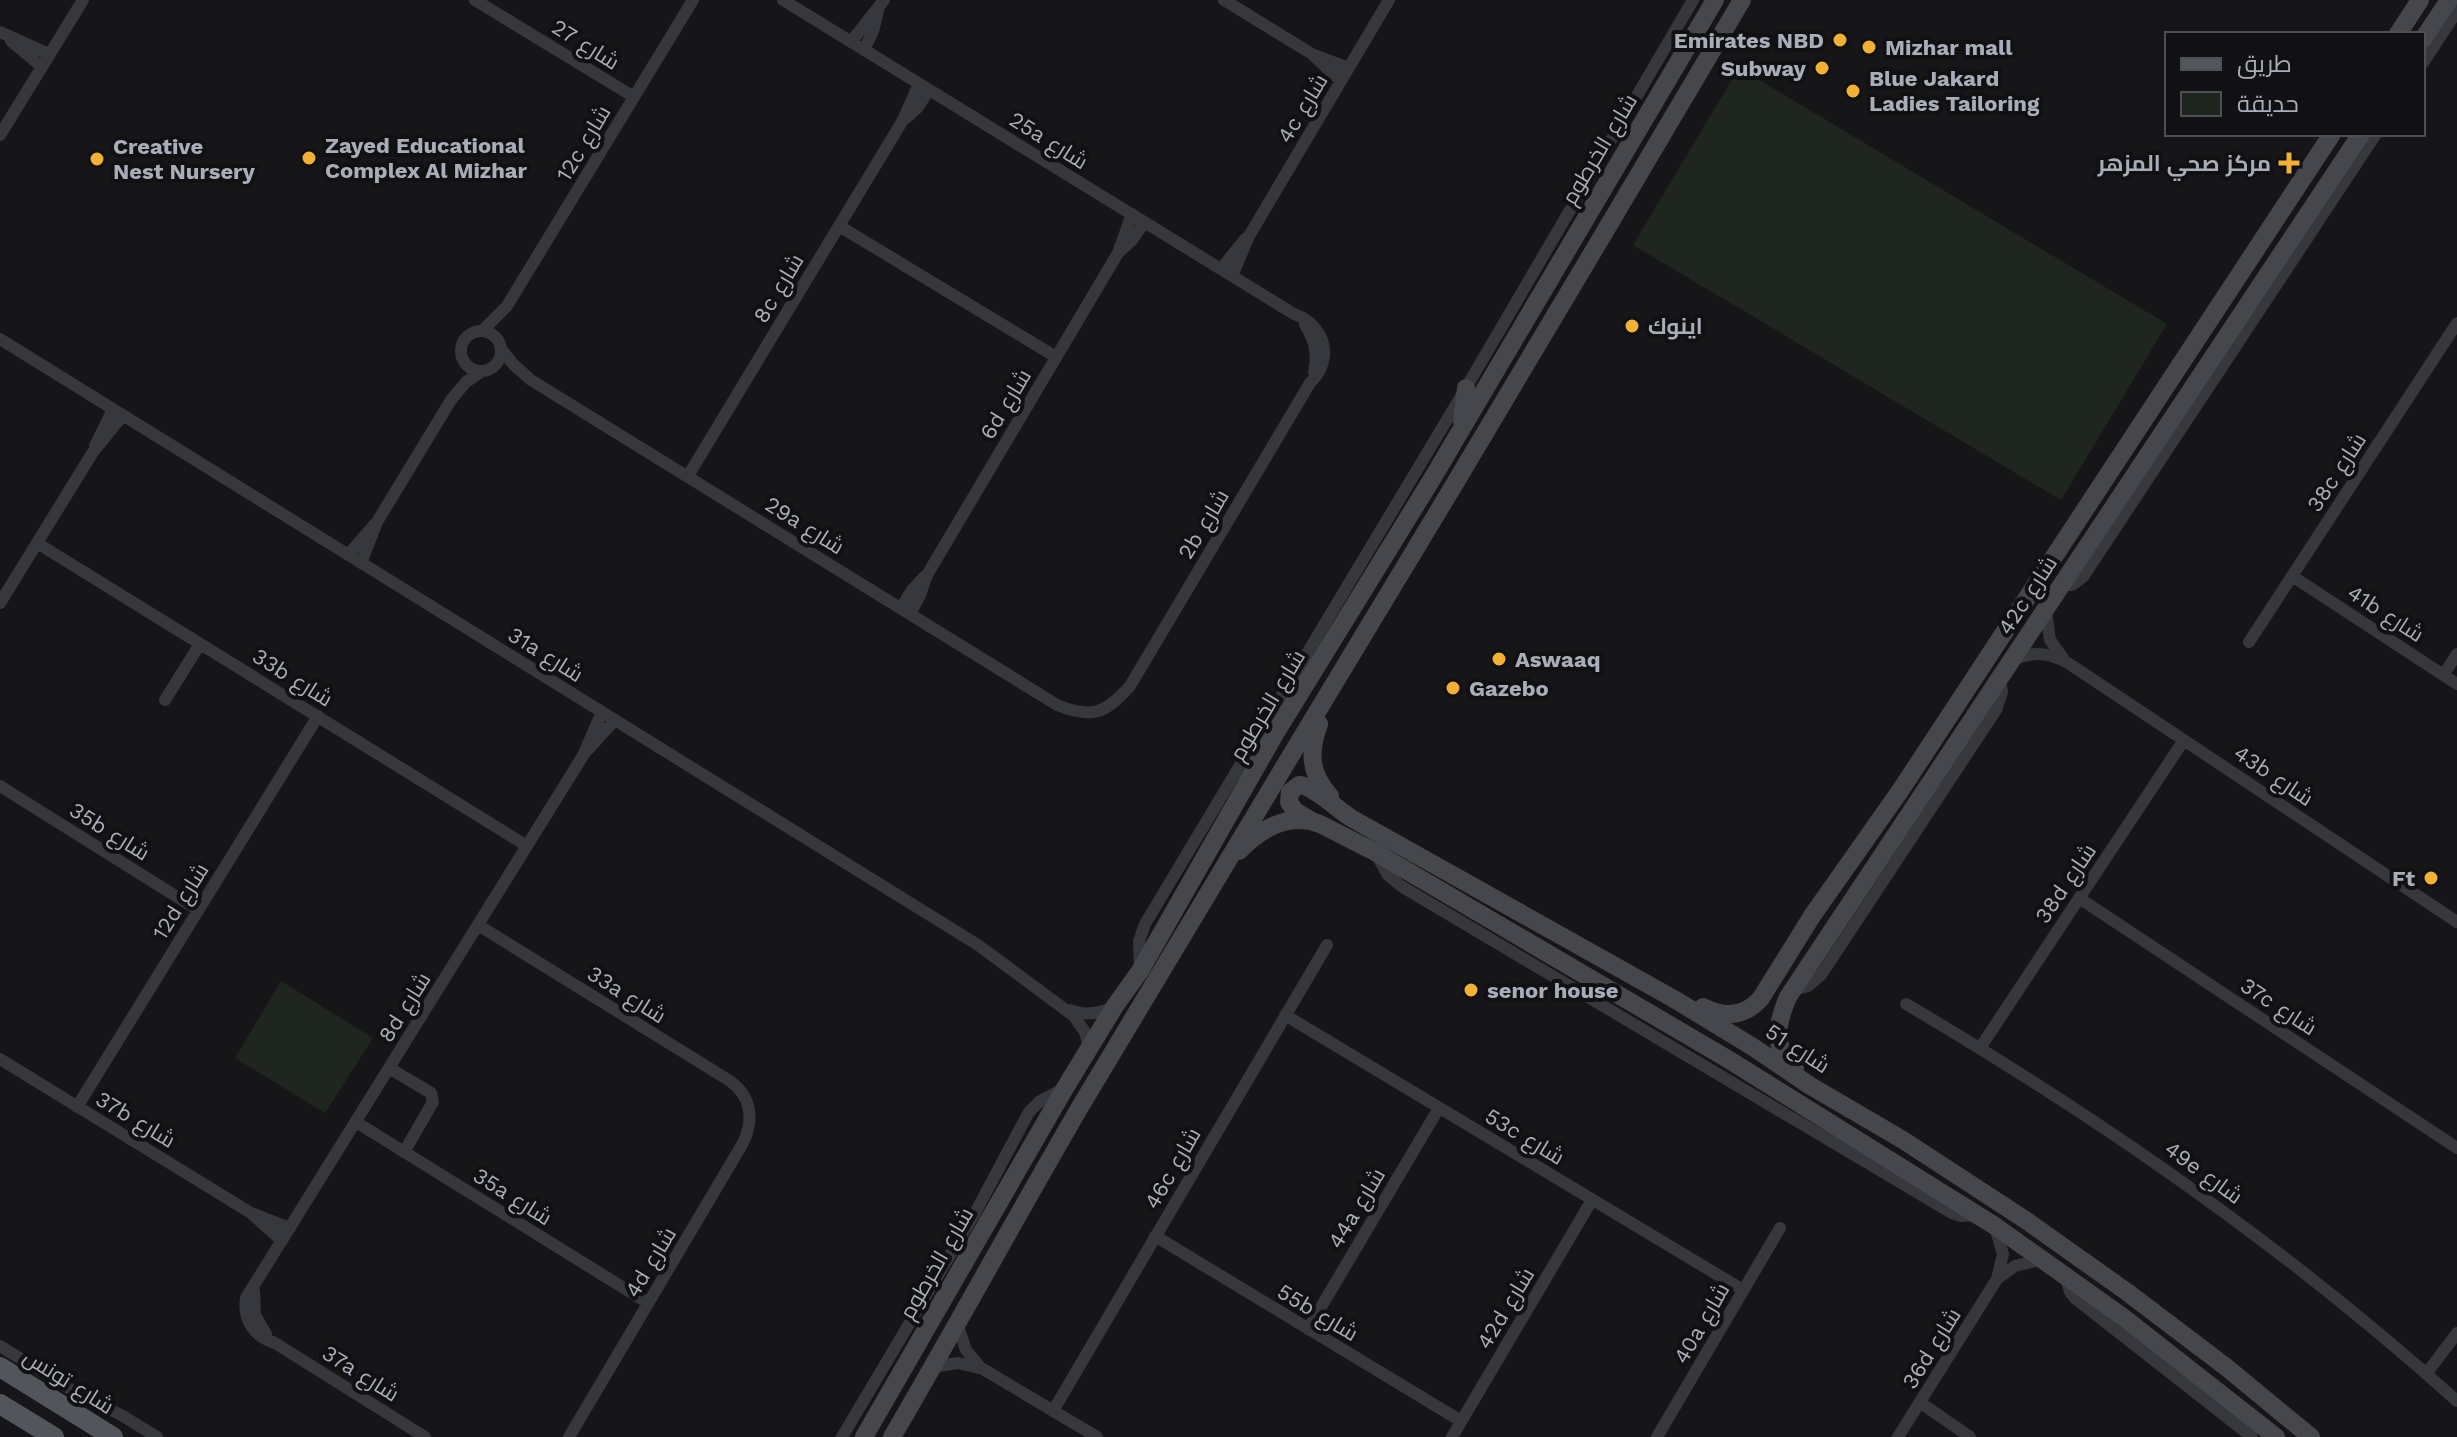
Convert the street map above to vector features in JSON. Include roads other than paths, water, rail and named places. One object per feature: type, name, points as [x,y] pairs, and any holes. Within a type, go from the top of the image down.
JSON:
[{"type":"main road","name":"شارع تونس","points":[[0,1367],[113,1437]]},
{"type":"main road","points":[[0,1404],[54,1437]]},
{"type":"street","points":[[0,135],[83,0]]},
{"type":"street","name":"شارع 27","points":[[475,0],[634,97]]},
{"type":"street","name":"12c شارع","points":[[482,331],[507,306],[693,0]]},
{"type":"street","name":"25a شارع","points":[[783,0],[1306,319],[1323,340],[1320,352]]},
{"type":"street","points":[[1224,0],[1312,54],[1349,68]]},
{"type":"street","name":"4c شارع","points":[[1226,272],[1233,251],[1249,236],[1389,0]]},
{"type":"street","points":[[1140,971],[1139,941],[1145,924],[1466,388],[1693,0]]},
{"type":"street","name":"شارع الخرطوم","points":[[864,1437],[1065,1088],[1140,971],[1275,734],[1432,479],[1715,0]]},
{"type":"street","name":"شارع الخرطوم","points":[[892,1437],[1222,867],[1742,0]]},
{"type":"street","points":[[2399,32],[2420,0]]},
{"type":"street","points":[[2425,36],[2449,0]]},
{"type":"street","points":[[851,42],[881,5]]},
{"type":"street","points":[[864,50],[881,5]]},
{"type":"street","points":[[2425,60],[2457,11]]},
{"type":"street","points":[[3,34],[49,54]]},
{"type":"street","points":[[3,34],[42,67]]},
{"type":"street","points":[[1312,54],[1341,81]]},
{"type":"street","name":"8c شارع","points":[[688,476],[903,120],[918,107],[924,87]]},
{"type":"street","name":"42c شارع","points":[[1674,999],[1687,999],[1726,1015],[1749,1009],[1761,998],[1812,916],[1900,791],[2331,136]]},
{"type":"street","name":"42c شارع","points":[[1809,1085],[1806,1076],[1785,1057],[1780,1047],[1778,1027],[1791,994],[2360,136]]},
{"type":"street","points":[[2062,585],[2072,585],[2083,577],[2375,136]]},
{"type":"street","name":"6d شارع","points":[[905,611],[912,590],[927,575],[1118,253],[1132,214]]},
{"type":"street","name":"6d شارع","points":[[1118,253],[1133,239],[1144,222]]},
{"type":"street","points":[[839,226],[1056,357]]},
{"type":"street","name":"12c شارع","points":[[500,346],[507,306]]},
{"type":"street","name":"38c شارع","points":[[2249,642],[2457,323]]},
{"type":"street","points":[[361,563],[377,522],[451,400],[466,382],[499,360],[500,346],[493,334],[482,331],[472,333],[463,343],[463,360],[451,400]]},
{"type":"street","name":"31a شارع","points":[[0,339],[978,945],[1067,1009],[1080,1023],[1089,1048]]},
{"type":"street","name":"29a شارع","points":[[500,346],[514,365],[531,380]]},
{"type":"street","name":"2b شارع","points":[[1099,716],[1112,714],[1122,705],[1130,686],[1321,369],[1320,352]]},
{"type":"street","points":[[463,360],[471,368],[486,370]]},
{"type":"street","name":"29a شارع","points":[[486,370],[511,372],[531,380],[1067,714],[1080,720],[1099,716]]},
{"type":"street","points":[[1461,429],[1466,388]]},
{"type":"street","points":[[0,603],[118,412]]},
{"type":"street","points":[[1432,479],[1450,491]]},
{"type":"street","points":[[348,555],[377,522]]},
{"type":"street","name":"33b شارع","points":[[37,543],[527,846]]},
{"type":"street","name":"41b شارع","points":[[2292,576],[2457,684]]},
{"type":"street","name":"43b شارع","points":[[2046,611],[2050,640],[2068,663]]},
{"type":"street","points":[[165,700],[200,644]]},
{"type":"street","name":"43b شارع","points":[[2014,659],[2041,654],[2068,663],[2457,922]]},
{"type":"street","points":[[2444,674],[2457,654]]},
{"type":"street","points":[[1615,993],[1640,996],[1733,1051],[1744,1053],[1753,1047],[1791,994],[1821,975],[1996,710],[2002,692],[2000,680]]},
{"type":"street","name":"شارع 51","points":[[1329,692],[1311,746],[1312,763],[1320,784],[1351,818],[1674,999],[1809,1085],[1903,1140],[2078,1256],[2201,1348],[2311,1437]]},
{"type":"street","name":"8d شارع","points":[[251,1317],[257,1280],[584,754],[602,712]]},
{"type":"street","name":"12d شارع","points":[[77,1107],[318,716]]},
{"type":"street","name":"8d شارع","points":[[584,754],[615,720]]},
{"type":"street","name":"38d شارع","points":[[1980,1048],[2184,740]]},
{"type":"street","points":[[1312,821],[1295,811],[1289,802],[1290,792],[1299,785],[1309,786],[1351,818]]},
{"type":"street","name":"35b شارع","points":[[0,786],[198,910]]},
{"type":"street","points":[[1222,867],[1248,841],[1267,828],[1279,823],[1312,821]]},
{"type":"street","name":"شارع 51","points":[[1312,821],[1375,852],[1726,1058],[1995,1226],[2123,1317],[2276,1437]]},
{"type":"street","points":[[1375,852],[1387,874],[1401,886],[1952,1213],[1976,1215]]},
{"type":"street","points":[[1133,1021],[1125,1014],[1125,1006],[1165,947],[1183,898]]},
{"type":"street","name":"37c شارع","points":[[2079,898],[2457,1148]]},
{"type":"street","points":[[1812,916],[1802,947],[1809,956],[1817,956]]},
{"type":"street","name":"33a شارع","points":[[478,925],[730,1081],[748,1103]]},
{"type":"street","name":"46c شارع","points":[[1053,1411],[1327,945]]},
{"type":"street","name":"49e شارع","points":[[1906,1004],[2112,1132],[2198,1192],[2292,1263],[2457,1401]]},
{"type":"street","points":[[1067,1009],[1086,1014],[1115,1006]]},
{"type":"street","name":"53c شارع","points":[[1285,1015],[1743,1290]]},
{"type":"street","name":"37b شارع","points":[[0,1059],[251,1213],[282,1241]]},
{"type":"street","points":[[389,1068],[431,1093],[433,1102],[404,1152]]},
{"type":"street","points":[[842,1437],[975,1213],[1029,1112],[1040,1101],[1065,1088]]},
{"type":"street","name":"4d شارع","points":[[569,1437],[743,1143],[750,1119],[748,1103]]},
{"type":"street","name":"44a شارع","points":[[1308,1329],[1439,1108]]},
{"type":"street","name":"35a شارع","points":[[356,1122],[648,1303]]},
{"type":"street","name":"42d شارع","points":[[1452,1437],[1592,1200]]},
{"type":"street","name":"37b شارع","points":[[251,1213],[290,1228]]},
{"type":"street","name":"36d شارع","points":[[1898,1437],[1997,1279],[2003,1254],[1995,1226]]},
{"type":"street","name":"40a شارع","points":[[1657,1437],[1780,1228]]},
{"type":"street","name":"55b شارع","points":[[1155,1236],[1461,1421]]},
{"type":"street","points":[[1997,1279],[2015,1266],[2043,1259]]},
{"type":"street","points":[[2065,1274],[2070,1292],[2076,1299],[2252,1437]]},
{"type":"street","name":"37a شارع","points":[[251,1317],[258,1335],[425,1437]]},
{"type":"street","points":[[958,1326],[966,1350],[983,1369],[1097,1437]]},
{"type":"street","points":[[2426,1374],[2457,1333]]},
{"type":"street","points":[[0,1346],[157,1437]]},
{"type":"street","points":[[933,1367],[958,1363],[983,1369]]},
{"type":"street","points":[[1921,1403],[1970,1437]]},
{"type":"place","name":"Emirates NBD","points":[[1840,40]]},
{"type":"place","name":"Mizhar mall","points":[[1869,47]]},
{"type":"place","name":"Subway","points":[[1822,68]]},
{"type":"place","name":"Blue Jakard Ladies Tailoring","points":[[1853,91]]},
{"type":"place","name":"Zayed Educational Complex Al Mizhar","points":[[309,158]]},
{"type":"place","name":"Creative Nest Nursery","points":[[97,159]]},
{"type":"place","name":"مركز صحي المزهر","points":[[2289,163]]},
{"type":"place","name":"اينوك","points":[[1632,326]]},
{"type":"place","name":"Aswaaq","points":[[1499,659]]},
{"type":"place","name":"Gazebo","points":[[1453,688]]},
{"type":"place","name":"Ft","points":[[2431,878]]},
{"type":"place","name":"senor house","points":[[1471,990]]}]
